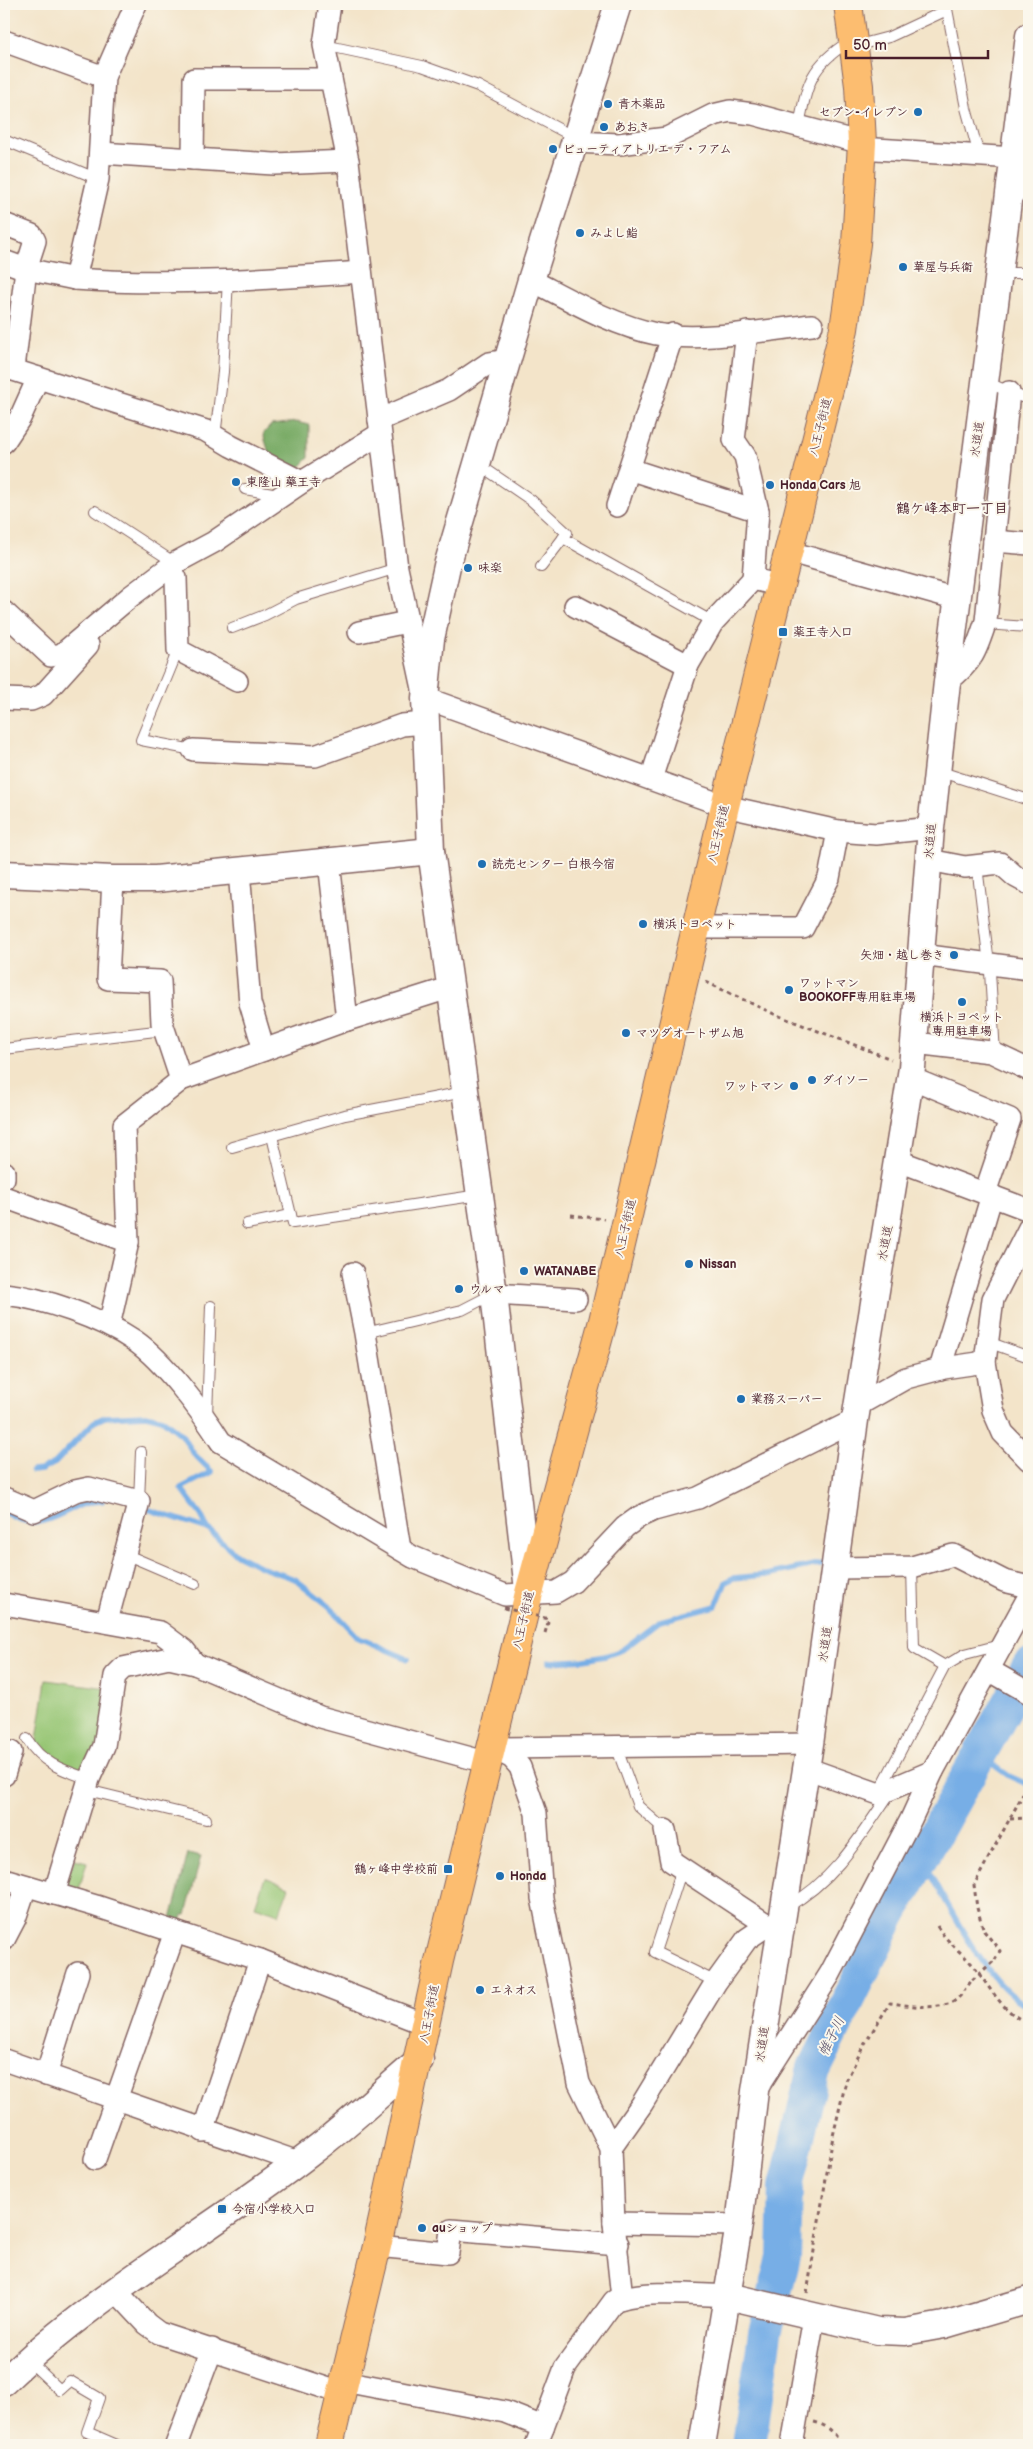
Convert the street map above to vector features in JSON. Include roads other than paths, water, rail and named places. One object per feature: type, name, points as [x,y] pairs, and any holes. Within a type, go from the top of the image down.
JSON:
[{"type":"highway","name":"八王子街道","points":[[329,2445],[378,2246],[420,2060],[439,1962],[491,1756],[529,1593],[603,1321],[725,806],[790,552],[827,327],[856,244],[862,146],[859,86],[848,4]]},
{"type":"street","points":[[75,279],[98,178],[104,77],[136,4]]},
{"type":"street","points":[[330,4],[324,45],[348,161],[397,568],[425,711]]},
{"type":"street","points":[[529,1593],[494,1294],[452,987],[431,851],[425,711],[431,638],[436,611],[475,462],[530,280],[618,4]]},
{"type":"street","name":"水道道","points":[[702,2445],[739,2225],[778,1921],[808,1756],[836,1568],[856,1412],[899,1161],[913,1063],[937,770],[957,599],[1000,273],[1020,190],[1014,158],[1029,36]]},
{"type":"street","points":[[4,41],[104,77]]},
{"type":"street","points":[[194,159],[194,78],[331,79]]},
{"type":"street","points":[[574,140],[619,144],[667,138],[713,115],[730,111],[752,114],[800,126],[862,146],[1014,158]]},
{"type":"street","points":[[100,153],[274,164],[348,161]]},
{"type":"street","points":[[4,224],[32,235],[35,240],[26,268],[9,367],[38,378],[206,430],[302,482]]},
{"type":"street","points":[[4,261],[75,279],[120,282],[361,272]]},
{"type":"street","points":[[530,280],[611,319],[657,334],[704,336],[827,327]]},
{"type":"street","points":[[651,779],[688,665],[713,622],[753,579],[758,511],[745,456],[734,440],[747,332]]},
{"type":"street","points":[[617,506],[674,334]]},
{"type":"street","points":[[4,699],[31,700],[43,695],[114,612],[131,596],[173,565],[214,542],[283,496],[380,427],[449,390],[489,363],[507,360]]},
{"type":"street","points":[[4,442],[20,418],[38,378]]},
{"type":"street","points":[[947,682],[967,666],[976,649],[985,624],[1009,392]]},
{"type":"street","points":[[629,468],[758,511]]},
{"type":"street","points":[[994,541],[1029,544]]},
{"type":"street","points":[[790,552],[957,599]]},
{"type":"street","points":[[173,565],[176,578],[178,650],[237,681]]},
{"type":"street","points":[[753,579],[782,586]]},
{"type":"street","points":[[575,606],[688,665]]},
{"type":"street","points":[[359,632],[405,612],[409,611],[415,614],[436,611]]},
{"type":"street","points":[[4,612],[51,656],[62,654],[88,631],[114,612]]},
{"type":"street","points":[[193,750],[314,756],[402,725],[425,711],[651,779],[725,806],[838,831],[876,834],[931,828]]},
{"type":"street","points":[[696,928],[804,928],[829,878],[838,831]]},
{"type":"street","points":[[4,874],[156,879],[431,851]]},
{"type":"street","points":[[929,860],[965,867],[1000,863],[1016,877],[1029,884]]},
{"type":"street","points":[[329,862],[347,1020]]},
{"type":"street","points":[[239,870],[250,1003],[264,1050]]},
{"type":"street","points":[[113,879],[108,980],[160,982],[164,1030],[180,1080]]},
{"type":"street","points":[[921,955],[989,962],[1029,969]]},
{"type":"street","points":[[109,1326],[128,1242],[124,1125],[180,1080],[347,1020],[452,987]]},
{"type":"street","points":[[913,1063],[995,1054],[1029,1070]]},
{"type":"street","points":[[913,1063],[1010,1119],[940,1369]]},
{"type":"street","points":[[899,1161],[1029,1210]]},
{"type":"street","points":[[4,1172],[4,1178]]},
{"type":"street","points":[[4,1196],[128,1242]]},
{"type":"street","points":[[1029,1228],[993,1299],[986,1352],[993,1410],[1003,1432],[1029,1460]]},
{"type":"street","points":[[354,1273],[366,1333],[400,1549]]},
{"type":"street","points":[[4,1294],[32,1297],[109,1326],[136,1342],[169,1374],[206,1419],[221,1442],[414,1557],[505,1595],[556,1592],[573,1582],[625,1527],[639,1517],[654,1510],[698,1498],[856,1412],[906,1378],[940,1369],[986,1352]]},
{"type":"street","points":[[494,1294],[576,1298]]},
{"type":"street","points":[[4,1498],[34,1511],[76,1491],[89,1488],[139,1501],[107,1621]]},
{"type":"street","points":[[836,1568],[912,1567],[953,1555],[1004,1582],[1029,1587]]},
{"type":"street","points":[[755,2091],[830,1974],[911,1819],[933,1771],[996,1674],[1003,1644],[1029,1596]]},
{"type":"street","points":[[4,1604],[160,1632],[184,1650],[195,1664]]},
{"type":"street","points":[[54,1894],[88,1785],[104,1746],[114,1676],[123,1668],[169,1658],[195,1664],[320,1717],[491,1756],[512,1758],[520,1766],[536,1814],[542,1898],[579,2083],[611,2148],[614,2223],[618,2244],[622,2298]]},
{"type":"street","points":[[996,1674],[1029,1693]]},
{"type":"street","points":[[4,1775],[19,1745]]},
{"type":"street","points":[[491,1756],[616,1746],[808,1756],[886,1790],[933,1771]]},
{"type":"street","points":[[665,1830],[671,1862],[778,1921]]},
{"type":"street","points":[[4,1879],[260,1960],[427,2024]]},
{"type":"street","points":[[4,1940],[15,1919],[26,1886]]},
{"type":"street","points":[[611,2148],[642,2104],[716,1982],[747,1939],[778,1921]]},
{"type":"street","points":[[96,2159],[175,1932]]},
{"type":"street","points":[[203,2131],[260,1960]]},
{"type":"street","points":[[46,2075],[69,1983]]},
{"type":"street","points":[[4,2060],[203,2131],[298,2162]]},
{"type":"street","points":[[4,2382],[27,2359],[116,2291],[298,2162],[420,2060]]},
{"type":"street","points":[[614,2223],[739,2225]]},
{"type":"street","points":[[378,2246],[448,2253],[451,2230],[618,2244]]},
{"type":"street","points":[[116,2291],[147,2324],[159,2333],[343,2387],[505,2412],[539,2436],[565,2368],[614,2301],[622,2298],[674,2294],[728,2296],[878,2331],[905,2332],[944,2325],[1029,2300]]},
{"type":"street","points":[[792,2445],[809,2316]]},
{"type":"street","points":[[176,2445],[212,2349]]},
{"type":"lane","points":[[800,126],[808,88],[819,65],[832,52],[854,42],[890,37],[946,7],[966,108],[979,155]]},
{"type":"lane","points":[[324,45],[422,66],[478,86],[574,140]]},
{"type":"lane","points":[[4,140],[98,178]]},
{"type":"lane","points":[[1000,273],[1029,273]]},
{"type":"lane","points":[[215,436],[223,372],[228,279]]},
{"type":"lane","points":[[985,382],[1029,400]]},
{"type":"lane","points":[[475,462],[531,500],[567,533],[541,567]]},
{"type":"lane","points":[[245,489],[283,496]]},
{"type":"lane","points":[[96,511],[173,565]]},
{"type":"lane","points":[[563,538],[713,622]]},
{"type":"lane","points":[[232,628],[265,615],[296,599],[397,568]]},
{"type":"lane","points":[[985,624],[1029,627]]},
{"type":"lane","points":[[178,650],[141,740],[193,750]]},
{"type":"lane","points":[[937,770],[1029,800]]},
{"type":"lane","points":[[977,866],[989,962],[995,1054]]},
{"type":"lane","points":[[4,1049],[164,1030]]},
{"type":"lane","points":[[232,1147],[345,1115],[465,1091]]},
{"type":"lane","points":[[272,1136],[294,1223],[479,1195]]},
{"type":"lane","points":[[247,1224],[291,1215]]},
{"type":"lane","points":[[366,1333],[462,1310],[494,1294]]},
{"type":"lane","points":[[206,1419],[211,1306]]},
{"type":"lane","points":[[986,1352],[1029,1357]]},
{"type":"lane","points":[[139,1501],[141,1452]]},
{"type":"lane","points":[[125,1554],[195,1584]]},
{"type":"lane","points":[[912,1567],[914,1648],[945,1666]]},
{"type":"lane","points":[[778,1921],[835,1870],[886,1790],[945,1666],[965,1654],[1003,1644]]},
{"type":"lane","points":[[19,1745],[88,1785],[206,1819]]},
{"type":"lane","points":[[616,1746],[638,1806],[665,1830]]},
{"type":"lane","points":[[682,1869],[655,1952],[716,1982]]},
{"type":"lane","points":[[27,2359],[60,2390],[70,2381],[99,2398],[87,2432],[116,2445]]},
{"type":"waterway","points":[[32,1471],[41,1470],[55,1463],[94,1422],[105,1417],[146,1415],[162,1419],[182,1435],[194,1454],[212,1472],[181,1488],[201,1515],[208,1529]]},
{"type":"waterway","points":[[4,1512],[19,1520],[44,1521],[77,1507],[102,1501]]},
{"type":"waterway","points":[[141,1507],[208,1529],[237,1555],[263,1568],[295,1579],[329,1606],[359,1638],[408,1659]]},
{"type":"waterway","points":[[549,1662],[584,1660],[622,1650],[660,1621],[716,1606],[726,1582],[733,1578],[766,1575],[828,1562]]},
{"type":"waterway","name":"帷子川","points":[[749,2445],[765,2333],[784,2257],[786,2187],[813,2072],[890,1915],[1029,1666]]},
{"type":"waterway","points":[[980,1755],[1009,1776],[1029,1785]]},
{"type":"waterway","points":[[921,1856],[968,1940],[983,1962],[1013,1996],[1029,2006]]},
{"type":"place","name":"青木薬品","points":[[608,104]]},
{"type":"place","name":"セブン-イレブン","points":[[918,112]]},
{"type":"place","name":"あおき","points":[[604,127]]},
{"type":"place","name":"ビューティアトリエ デ・フアム","points":[[553,149]]},
{"type":"place","name":"みよし鮨","points":[[580,233]]},
{"type":"place","name":"華屋与兵衛","points":[[903,267]]},
{"type":"place","name":"東隆山 藥王寺","points":[[236,482]]},
{"type":"place","name":"Honda Cars 旭","points":[[770,485]]},
{"type":"place","name":"味楽","points":[[468,568]]},
{"type":"place","name":"薬王寺入口","points":[[783,632]]},
{"type":"place","name":"読売センター 白根今宿","points":[[482,864]]},
{"type":"place","name":"横浜トヨペット","points":[[643,924]]},
{"type":"place","name":"矢畑・越し巻き","points":[[954,955]]},
{"type":"place","name":"ワットマン BOOKOFF専用駐車場","points":[[789,990]]},
{"type":"place","name":"横浜トヨペット 専用駐車場","points":[[962,1002]]},
{"type":"place","name":"マツダオートザム旭","points":[[626,1033]]},
{"type":"place","name":"ダイソー","points":[[812,1080]]},
{"type":"place","name":"ワットマン","points":[[794,1086]]},
{"type":"place","name":"Nissan","points":[[689,1264]]},
{"type":"place","name":"WATANABE","points":[[524,1271]]},
{"type":"place","name":"ウルマ","points":[[459,1289]]},
{"type":"place","name":"業務スーパー","points":[[741,1399]]},
{"type":"place","name":"鶴ヶ峰中学校前","points":[[448,1869]]},
{"type":"place","name":"Honda","points":[[500,1876]]},
{"type":"place","name":"エネオス","points":[[480,1990]]},
{"type":"place","name":"今宿小学校入口","points":[[222,2209]]},
{"type":"place","name":"auショップ","points":[[422,2228]]},
{"type":"district","name":"鶴ケ峰本町一丁目","points":[[952,508]]}]
